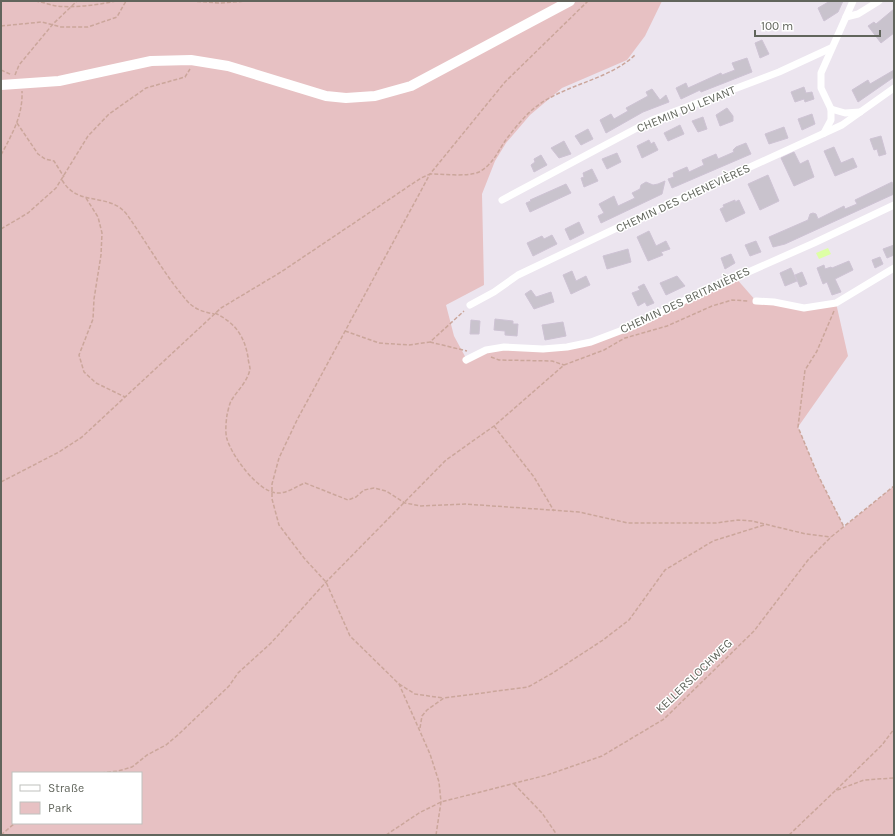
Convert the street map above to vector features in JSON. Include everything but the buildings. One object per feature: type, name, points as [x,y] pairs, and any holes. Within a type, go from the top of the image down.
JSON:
[{"type":"street","points":[[1,85],[60,81],[151,61],[191,60],[228,66],[326,96],[346,98],[376,96],[411,86],[570,1]]},
{"type":"street","points":[[824,133],[831,120],[831,109],[821,88],[821,73],[853,1]]},
{"type":"street","points":[[846,17],[858,14],[879,1]]},
{"type":"street","name":"CHEMIN DU LEVANT","points":[[502,200],[652,120],[779,72],[831,48]]},
{"type":"street","name":"CHEMIN DES CHENEVIÈRES","points":[[470,305],[494,292],[518,275],[842,125],[894,88]]},
{"type":"street","points":[[831,109],[845,113],[860,112]]},
{"type":"street","name":"CHEMIN DES BRITANIÈRES","points":[[469,358],[486,350],[504,347],[567,347],[591,342],[641,323],[683,301],[814,243],[894,205]]},
{"type":"street","points":[[756,301],[774,302],[804,308],[836,303],[894,268]]},
{"type":"path","points":[[36,1],[56,6],[102,4],[116,1]]},
{"type":"path","points":[[1,70],[15,78],[19,65],[53,24],[77,1]]},
{"type":"path","points":[[1,26],[42,22],[61,27],[88,27],[117,17],[126,1]]},
{"type":"path","points":[[190,1],[220,3],[248,1]]},
{"type":"path","points":[[588,1],[505,82],[430,174],[344,331],[279,458],[272,484],[272,499],[279,525],[304,558],[326,582],[350,636],[399,684],[415,694],[444,698],[528,687],[603,640],[629,620],[665,570],[713,541],[764,525]]},
{"type":"path","points":[[1,482],[60,452],[82,437],[214,314],[248,290],[281,272],[421,178],[430,174],[455,176],[478,172],[493,160],[508,137],[533,109],[566,90],[628,63],[636,54]]},
{"type":"path","points":[[1,229],[28,213],[56,188],[88,136],[109,114],[146,88],[185,77],[190,71],[191,60]]},
{"type":"path","points":[[1,155],[17,123],[21,111],[22,84]]},
{"type":"path","points":[[17,123],[38,154],[44,159],[54,161],[64,177]]},
{"type":"path","points":[[62,180],[67,189],[86,198],[106,202],[119,207],[128,216],[171,280],[190,303],[201,311],[214,314],[231,322],[240,334],[246,350],[250,369],[244,382],[231,402],[227,417],[226,438],[233,455],[245,470],[262,487],[272,492],[278,494],[305,483],[348,500],[356,497],[364,490],[374,488],[386,491],[405,503],[421,506],[466,504],[579,512],[628,524],[716,523],[738,520],[752,521],[806,534],[831,537]]},
{"type":"path","points":[[86,198],[98,217],[102,233],[101,255],[94,299],[93,319],[79,355],[84,372],[96,383],[125,396]]},
{"type":"path","points":[[110,772],[132,767],[147,754],[166,745],[179,734],[229,686],[238,673],[271,643],[326,582],[446,460],[494,426],[564,365],[604,350],[625,338],[667,326],[712,306],[732,300],[756,301]]},
{"type":"path","points":[[430,342],[470,305]]},
{"type":"path","points":[[833,314],[817,351],[805,370],[798,427],[816,474],[844,527]]},
{"type":"path","points":[[344,331],[379,343],[409,345],[430,342],[466,350],[469,358]]},
{"type":"path","points":[[486,350],[487,356],[499,360],[552,361],[564,365]]},
{"type":"path","points":[[494,426],[534,477],[554,511]]},
{"type":"path","name":"KELLERSLOCHWEG","points":[[386,835],[419,813],[441,802],[572,768],[602,756],[664,719],[754,630],[808,560],[831,537],[894,486]]},
{"type":"path","points":[[399,684],[420,729],[439,782],[441,802],[436,835]]},
{"type":"path","points":[[420,729],[422,716],[427,710],[444,698]]},
{"type":"path","points":[[789,835],[882,745],[894,729]]},
{"type":"path","points":[[835,792],[864,780],[894,778]]},
{"type":"path","points":[[514,784],[542,813],[557,835]]},
{"type":"path","points":[[1,835],[14,824]]},
{"type":"green space","points":[[1,1],[662,1],[645,36],[627,60],[562,88],[530,115],[506,143],[495,161],[482,194],[484,285],[446,305],[454,336],[467,360],[486,350],[543,349],[591,342],[735,277],[756,301],[804,308],[836,303],[848,356],[798,427],[817,473],[844,527],[894,486],[894,835],[1,835]]},
{"type":"shaded area","points":[[828,248],[831,254],[819,259],[816,253]]}]
